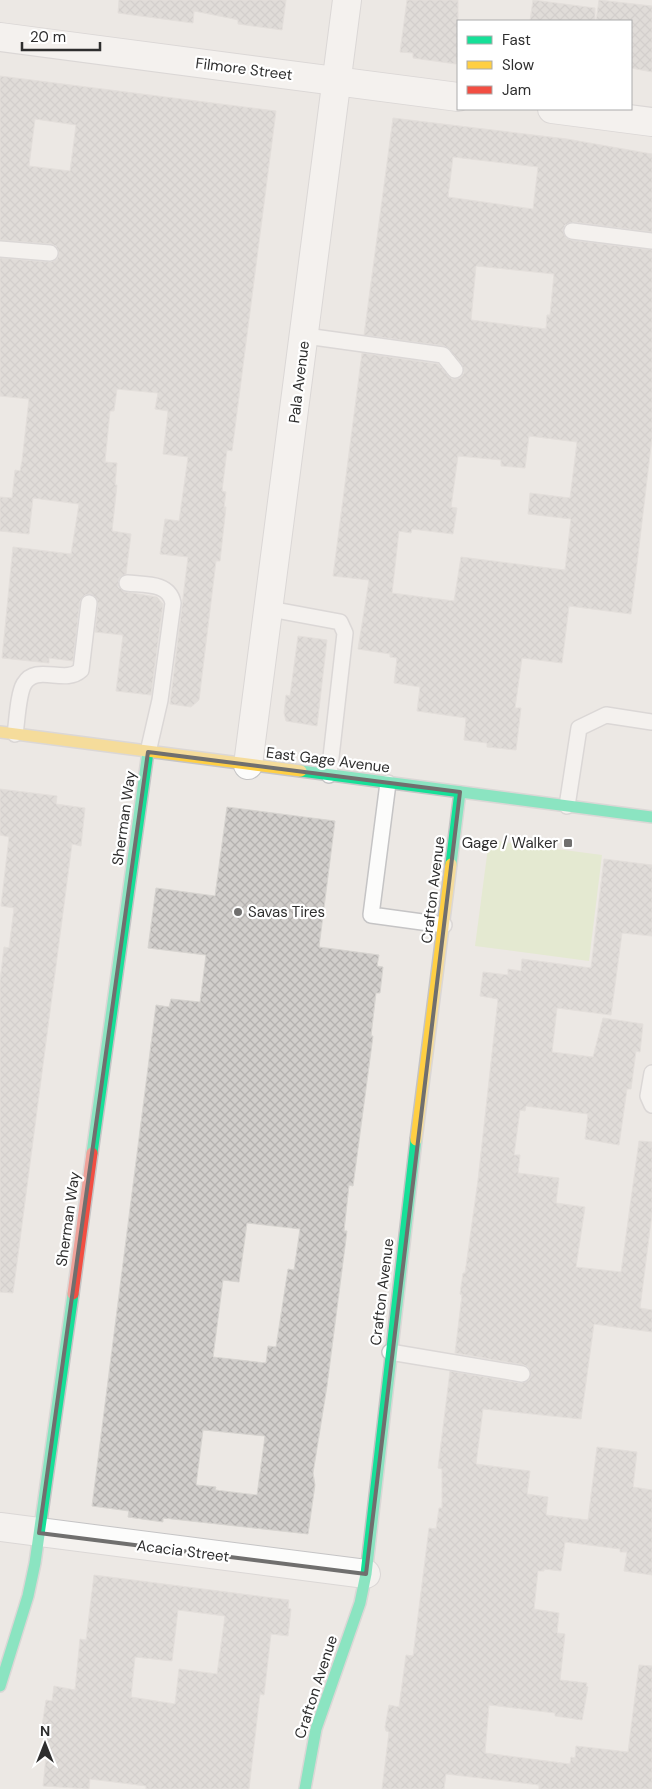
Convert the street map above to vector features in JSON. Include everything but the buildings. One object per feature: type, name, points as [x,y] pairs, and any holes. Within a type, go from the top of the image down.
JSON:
[{"type":"street","name":"Pala Avenue","points":[[248,764],[306,336],[347,0]]},
{"type":"street","name":"Filmore Street","points":[[0,37],[457,97]]},
{"type":"street","points":[[560,110],[652,122]]},
{"type":"street","name":"East Gage Avenue","points":[[8,733],[652,817]]},
{"type":"street","name":"Sherman Way","points":[[0,1686],[28,1596],[39,1533],[148,752]]},
{"type":"street","name":"Crafton Avenue","points":[[305,1789],[316,1729],[360,1603],[366,1574],[390,1352],[460,792]]},
{"type":"street","name":"Acacia Street","points":[[0,1528],[366,1574]]},
{"type":"lane","points":[[572,231],[652,241]]},
{"type":"lane","points":[[0,249],[50,253]]},
{"type":"lane","points":[[306,336],[443,356],[455,370]]},
{"type":"lane","points":[[127,583],[166,589],[172,596],[173,603],[160,700],[148,752]]},
{"type":"lane","points":[[8,733],[22,685],[30,677],[45,674],[76,675],[81,670],[89,603]]},
{"type":"lane","points":[[270,609],[340,622],[345,633],[329,775]]},
{"type":"lane","points":[[567,806],[579,728],[606,715],[652,722]]},
{"type":"lane","points":[[388,783],[371,915],[444,925]]},
{"type":"lane","points":[[652,1072],[648,1096],[652,1105]]},
{"type":"lane","points":[[390,1352],[522,1374]]},
{"type":"highlighted area","points":[[148,752],[460,792],[366,1574],[39,1533]]},
{"type":"green space","points":[[489,840],[602,855],[589,961],[475,946]]},
{"type":"traffic: fast","points":[[92,1153],[148,752]]},
{"type":"traffic: fast","points":[[301,771],[652,817]]},
{"type":"traffic: fast","points":[[451,864],[460,792]]},
{"type":"traffic: fast","points":[[305,1789],[316,1729],[360,1603],[366,1574],[416,1140]]},
{"type":"traffic: fast","points":[[0,1686],[28,1596],[35,1563],[73,1294]]},
{"type":"traffic: slow","points":[[0,732],[301,771]]},
{"type":"traffic: slow","points":[[416,1140],[451,864]]},
{"type":"traffic: jam","points":[[73,1294],[92,1153]]},
{"type":"place","name":"Gage / Walker","points":[[568,843]]},
{"type":"place","name":"Savas Tires","points":[[238,912]]}]
